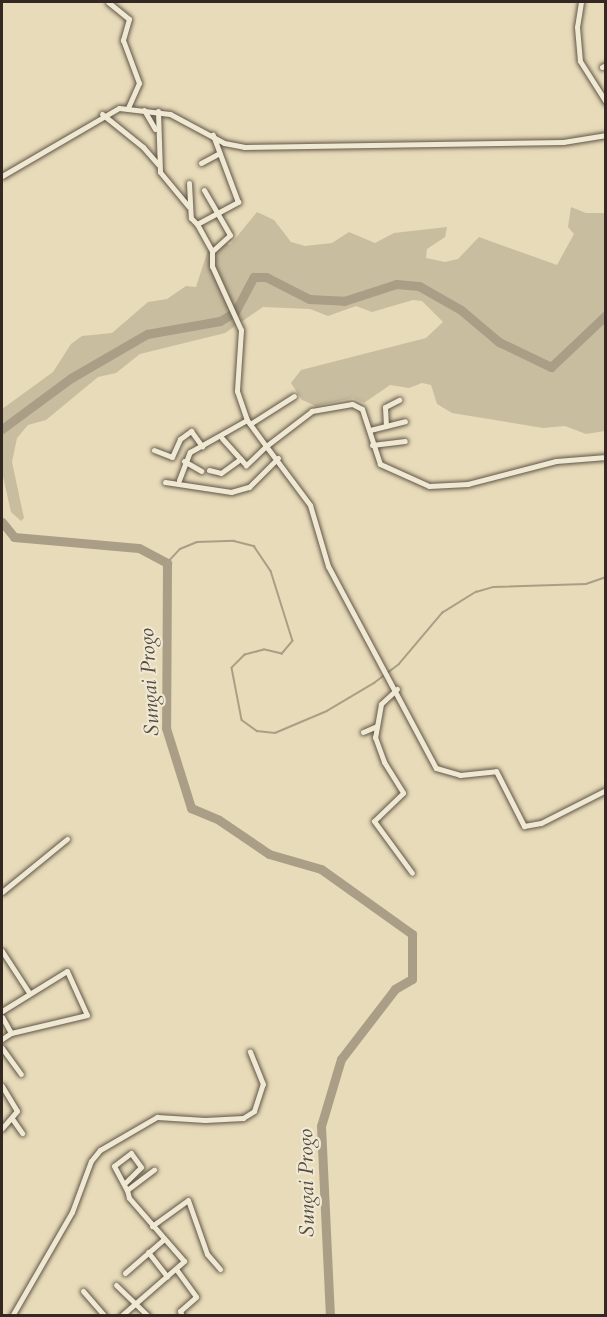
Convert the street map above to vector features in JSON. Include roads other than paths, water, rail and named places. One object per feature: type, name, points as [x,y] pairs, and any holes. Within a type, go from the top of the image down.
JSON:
[{"type":"street","points":[[108,2],[129,19],[123,40],[139,83],[128,108]]},
{"type":"street","points":[[581,2],[577,27],[580,60],[606,102]]},
{"type":"street","points":[[2,176],[102,114],[128,108],[158,111],[213,135],[232,146],[563,142],[606,135]]},
{"type":"street","points":[[144,110],[157,132]]},
{"type":"street","points":[[158,111],[159,166]]},
{"type":"street","points":[[102,114],[143,147],[159,166],[166,183],[189,207],[196,224],[212,250],[213,275],[237,321],[241,337],[237,391],[249,422],[266,446],[278,458],[310,505],[328,566],[397,689],[429,761],[450,774],[496,771],[524,826],[541,823],[606,790]]},
{"type":"street","points":[[196,224],[215,211],[237,204],[238,199],[218,154],[213,135]]},
{"type":"street","points":[[201,163],[218,154]]},
{"type":"street","points":[[189,183],[189,207]]},
{"type":"street","points":[[204,190],[230,236],[212,250]]},
{"type":"street","points":[[179,480],[184,461],[202,446],[222,438],[294,396]]},
{"type":"street","points":[[386,426],[385,406],[399,400]]},
{"type":"street","points":[[222,438],[240,459],[249,464],[266,446],[303,416],[328,405],[357,405],[370,430],[372,445],[380,464],[429,486],[468,484],[568,459],[606,457]]},
{"type":"street","points":[[370,430],[405,421]]},
{"type":"street","points":[[154,450],[172,458],[180,439],[191,431],[202,446]]},
{"type":"street","points":[[372,445],[405,441]]},
{"type":"street","points":[[165,482],[179,480],[231,492],[249,487],[278,458]]},
{"type":"street","points":[[209,470],[221,473],[240,459]]},
{"type":"street","points":[[184,461],[201,471]]},
{"type":"street","points":[[397,689],[381,704],[377,726],[384,762],[403,793],[374,821],[412,873]]},
{"type":"street","points":[[363,732],[377,726]]},
{"type":"street","points":[[2,892],[67,839]]},
{"type":"street","points":[[2,951],[28,991]]},
{"type":"street","points":[[2,1011],[28,991],[67,971],[87,1015],[11,1033],[2,1039]]},
{"type":"street","points":[[2,1017],[11,1033]]},
{"type":"street","points":[[2,1048],[21,1074]]},
{"type":"street","points":[[12,1316],[72,1212],[93,1158],[100,1150],[157,1117],[205,1120],[243,1118],[254,1111],[263,1084],[250,1051]]},
{"type":"street","points":[[2,1086],[16,1110],[13,1120],[2,1128]]},
{"type":"street","points":[[13,1120],[22,1133]]},
{"type":"street","points":[[120,1316],[177,1269],[184,1260],[152,1226],[114,1166],[131,1153],[141,1167],[126,1182]]},
{"type":"street","points":[[128,1190],[154,1170]]},
{"type":"street","points":[[152,1226],[188,1200],[207,1254],[220,1269]]},
{"type":"street","points":[[126,1273],[164,1239]]},
{"type":"street","points":[[148,1252],[167,1276]]},
{"type":"street","points":[[177,1269],[196,1298],[180,1311],[182,1316]]},
{"type":"street","points":[[116,1285],[148,1316]]},
{"type":"street","points":[[83,1291],[105,1316]]},
{"type":"waterway","points":[[2,429],[71,378],[147,334],[220,321],[235,312],[254,277],[266,277],[309,299],[344,301],[396,284],[419,286],[461,310],[499,342],[551,367],[606,315]]},
{"type":"waterway","name":"Sungai Progo","points":[[2,522],[14,537],[139,548],[167,563],[166,728],[191,808],[219,820],[269,854],[321,869],[412,934],[412,979],[395,989],[341,1059],[321,1126],[330,1316]]},
{"type":"waterway","points":[[167,563],[180,549],[197,542],[234,541],[254,546],[271,571],[293,641],[282,654],[264,650],[245,655],[232,668],[242,720],[257,731],[275,733],[327,711],[374,683],[399,664],[442,613],[476,592],[493,587],[586,584],[606,577]]}]
